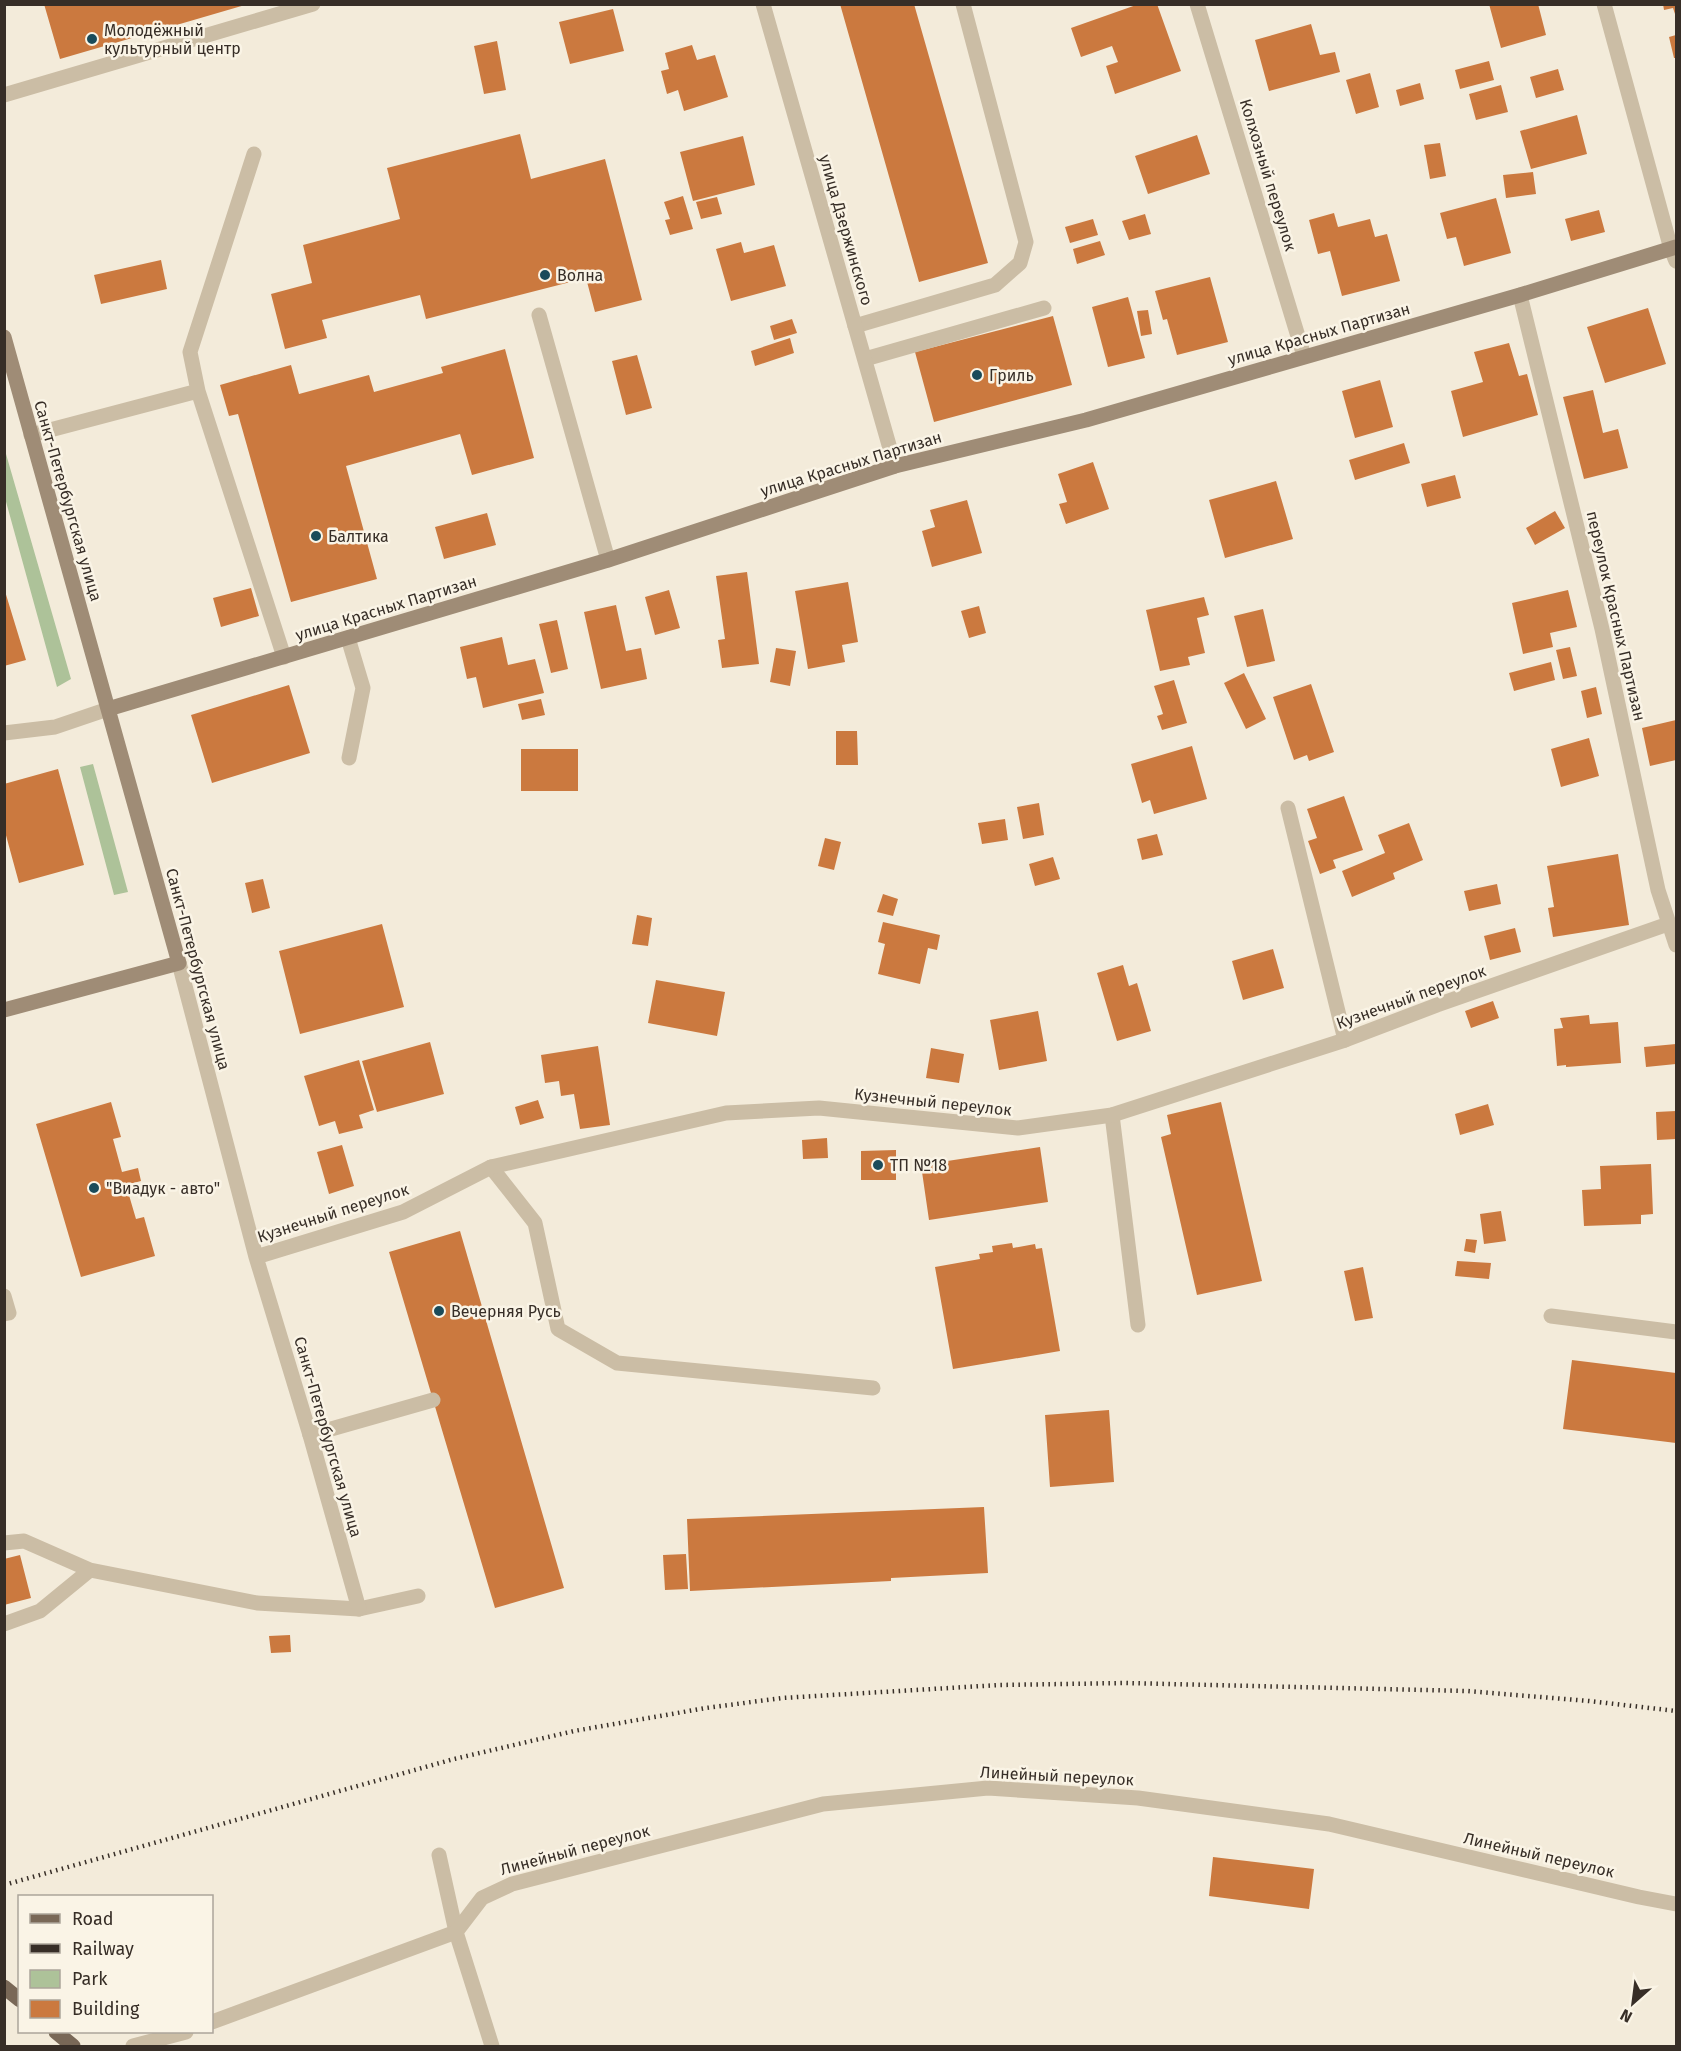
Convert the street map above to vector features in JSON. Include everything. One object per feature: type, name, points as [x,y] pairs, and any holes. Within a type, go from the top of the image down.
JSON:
[{"type":"main road","points":[[4,1987],[18,1998]]},
{"type":"main road","points":[[58,2033],[73,2046]]},
{"type":"street","points":[[6,90],[313,4]]},
{"type":"street","name":"улица Дзержинского","points":[[763,4],[896,466]]},
{"type":"street","points":[[855,326],[995,285],[1020,263],[1026,242],[963,4]]},
{"type":"street","name":"Колхозный переулок","points":[[1197,4],[1304,356]]},
{"type":"street","points":[[1604,4],[1675,252]]},
{"type":"street","points":[[254,154],[189,352],[198,390],[284,657]]},
{"type":"street","name":"улица Красных Партизан","points":[[108,709],[608,560],[896,466],[1086,420],[1675,252]]},
{"type":"street","name":"переулок Красных Партизан","points":[[1520,295],[1602,629],[1658,890],[1677,945]]},
{"type":"street","points":[[865,359],[1044,308]]},
{"type":"street","points":[[539,315],[608,560]]},
{"type":"street","name":"Санкт-Петербургская улица","points":[[4,337],[179,963],[256,1257],[310,1435],[358,1609]]},
{"type":"street","points":[[31,435],[198,390]]},
{"type":"street","points":[[348,638],[363,688],[349,758]]},
{"type":"street","points":[[4,733],[55,727],[108,709]]},
{"type":"street","points":[[1288,808],[1346,1040]]},
{"type":"street","name":"Кузнечный переулок","points":[[256,1257],[403,1212],[491,1167],[726,1113],[819,1108],[1018,1128],[1112,1115],[1346,1040],[1437,1005],[1668,924]]},
{"type":"street","points":[[4,1010],[179,963]]},
{"type":"street","points":[[1112,1115],[1138,1325]]},
{"type":"street","points":[[491,1167],[535,1223],[558,1329],[608,1358],[618,1363],[873,1388]]},
{"type":"street","points":[[4,1296],[9,1313],[4,1314]]},
{"type":"street","points":[[1551,1316],[1677,1332]]},
{"type":"street","points":[[310,1435],[433,1400]]},
{"type":"street","points":[[4,1542],[24,1541],[90,1570],[258,1603],[358,1609],[418,1596]]},
{"type":"street","points":[[4,1624],[40,1611],[90,1570]]},
{"type":"street","name":"Линейный переулок","points":[[456,1932],[482,1898],[512,1884],[823,1804],[988,1788],[1138,1798],[1329,1824],[1677,1904]]},
{"type":"street","points":[[439,1855],[456,1932],[492,2046]]},
{"type":"street","points":[[213,2022],[456,1932]]},
{"type":"street","points":[[133,2046],[179,2033]]},
{"type":"green space","points":[[4,447],[71,679],[57,687],[5,498]]},
{"type":"green space","points":[[93,764],[128,892],[114,895],[80,767]]},
{"type":"building","name":"Молодёжный культурный центр","points":[[44,4],[245,4],[245,5],[60,59]]},
{"type":"building","points":[[840,4],[914,4],[988,263],[919,282]]},
{"type":"building","points":[[1139,4],[1157,4],[1181,71],[1115,94],[1106,66],[1118,62],[1112,46],[1081,57],[1071,28]]},
{"type":"building","points":[[1489,4],[1538,4],[1546,35],[1501,48]]},
{"type":"building","points":[[1663,4],[1676,4],[1676,17],[1673,8],[1664,10]]},
{"type":"building","points":[[613,9],[624,51],[570,64],[559,22]]},
{"type":"building","points":[[1311,24],[1320,55],[1335,52],[1340,72],[1269,91],[1255,40]]},
{"type":"building","points":[[1676,35],[1676,58],[1674,58],[1669,37]]},
{"type":"building","points":[[497,41],[506,90],[484,94],[474,46]]},
{"type":"building","points":[[692,45],[697,60],[715,55],[728,97],[684,111],[678,90],[667,94],[661,71],[669,69],[665,53]]},
{"type":"building","points":[[1489,61],[1494,80],[1460,89],[1455,70]]},
{"type":"building","points":[[1558,69],[1564,90],[1536,98],[1530,77]]},
{"type":"building","points":[[1370,73],[1379,107],[1356,114],[1346,80]]},
{"type":"building","points":[[1420,83],[1424,99],[1400,106],[1396,90]]},
{"type":"building","points":[[1501,85],[1508,112],[1476,120],[1469,94]]},
{"type":"building","points":[[1577,115],[1587,154],[1531,169],[1520,131]]},
{"type":"building","points":[[520,134],[531,179],[605,159],[642,300],[595,312],[586,278],[426,319],[420,295],[322,320],[327,338],[285,349],[271,294],[312,283],[303,245],[400,219],[387,168]]},
{"type":"building","points":[[1197,135],[1210,174],[1148,194],[1135,156]]},
{"type":"building","points":[[743,136],[755,185],[693,201],[680,152]]},
{"type":"building","points":[[1440,143],[1446,176],[1430,179],[1424,145]]},
{"type":"building","points":[[1533,172],[1536,194],[1506,198],[1503,175]]},
{"type":"building","points":[[683,196],[693,229],[670,235],[665,220],[670,219],[664,202]]},
{"type":"building","points":[[717,197],[722,214],[701,219],[696,202]]},
{"type":"building","points":[[1496,198],[1511,253],[1464,266],[1456,237],[1447,239],[1440,213]]},
{"type":"building","points":[[1599,210],[1605,232],[1571,241],[1565,219]]},
{"type":"building","points":[[1334,213],[1338,227],[1370,219],[1375,237],[1387,234],[1400,281],[1342,296],[1330,251],[1318,254],[1309,220]]},
{"type":"building","points":[[1145,214],[1151,234],[1129,240],[1122,221]]},
{"type":"building","points":[[1093,219],[1098,235],[1070,243],[1065,227]]},
{"type":"building","points":[[1100,241],[1105,255],[1077,264],[1073,249]]},
{"type":"building","points":[[741,242],[744,253],[774,245],[786,286],[731,301],[716,249]]},
{"type":"building","points":[[161,260],[167,289],[101,304],[94,275]]},
{"type":"building","points":[[1210,277],[1228,342],[1177,355],[1167,319],[1163,320],[1155,291]]},
{"type":"building","points":[[1128,297],[1145,358],[1108,367],[1092,307]]},
{"type":"building","points":[[1648,308],[1666,364],[1605,383],[1587,327]]},
{"type":"building","points":[[1148,310],[1152,334],[1141,336],[1137,311]]},
{"type":"building","points":[[1053,316],[1072,385],[934,422],[915,352]]},
{"type":"building","points":[[792,319],[797,333],[774,340],[770,326]]},
{"type":"building","points":[[790,338],[794,353],[755,366],[751,351]]},
{"type":"building","points":[[1509,343],[1519,376],[1527,374],[1538,415],[1463,437],[1451,391],[1483,382],[1474,352]]},
{"type":"building","points":[[505,349],[534,458],[472,475],[460,434],[346,466],[377,579],[291,602],[238,414],[229,416],[220,385],[291,365],[299,394],[369,375],[374,392],[443,373],[441,367]]},
{"type":"building","points":[[637,355],[652,408],[626,415],[612,361]]},
{"type":"building","points":[[1380,380],[1393,427],[1355,438],[1342,391]]},
{"type":"building","points":[[1593,390],[1603,433],[1618,429],[1628,468],[1584,479],[1563,397]]},
{"type":"building","points":[[1404,443],[1410,463],[1355,480],[1349,460]]},
{"type":"building","points":[[1093,462],[1109,509],[1066,524],[1059,504],[1067,502],[1058,474]]},
{"type":"building","points":[[1455,475],[1461,498],[1427,507],[1421,484]]},
{"type":"building","points":[[1276,481],[1293,539],[1225,558],[1209,500]]},
{"type":"building","points":[[967,500],[982,553],[932,567],[922,531],[935,527],[930,510]]},
{"type":"building","points":[[1555,511],[1565,528],[1535,545],[1526,528]]},
{"type":"building","points":[[487,513],[496,545],[444,559],[435,527]]},
{"type":"building","points":[[747,572],[759,664],[722,668],[718,640],[725,639],[716,576]]},
{"type":"building","points":[[848,582],[858,642],[842,645],[845,662],[808,669],[795,591]]},
{"type":"building","points":[[4,588],[26,660],[4,666]]},
{"type":"building","points":[[251,588],[259,616],[221,627],[213,598]]},
{"type":"building","points":[[669,590],[680,628],[655,635],[645,597]]},
{"type":"building","points":[[1568,590],[1577,627],[1550,633],[1553,647],[1523,654],[1512,603]]},
{"type":"building","points":[[1204,597],[1209,615],[1197,618],[1205,653],[1188,657],[1190,665],[1160,671],[1146,610]]},
{"type":"building","points":[[616,605],[626,651],[641,648],[647,679],[601,689],[584,612]]},
{"type":"building","points":[[979,606],[986,633],[969,638],[961,611]]},
{"type":"building","points":[[1263,609],[1275,661],[1247,667],[1234,616]]},
{"type":"building","points":[[557,620],[568,669],[551,673],[539,624]]},
{"type":"building","points":[[502,637],[508,665],[535,659],[544,693],[483,708],[476,677],[467,679],[460,647]]},
{"type":"building","points":[[1570,647],[1577,676],[1563,679],[1556,650]]},
{"type":"building","points":[[776,648],[796,651],[790,686],[770,682]]},
{"type":"building","points":[[1551,662],[1555,680],[1514,691],[1509,673]]},
{"type":"building","points":[[1244,673],[1266,719],[1246,729],[1224,683]]},
{"type":"building","points":[[1174,680],[1187,723],[1162,730],[1157,716],[1163,714],[1154,686]]},
{"type":"building","points":[[1311,684],[1334,752],[1309,761],[1307,755],[1294,760],[1273,697]]},
{"type":"building","points":[[289,685],[310,753],[212,783],[191,715]]},
{"type":"building","points":[[1596,687],[1602,714],[1587,718],[1581,691]]},
{"type":"building","points":[[541,699],[545,715],[522,720],[518,704]]},
{"type":"building","points":[[1676,720],[1676,760],[1650,766],[1642,728]]},
{"type":"building","points":[[836,731],[857,731],[858,765],[836,765]]},
{"type":"building","points":[[1589,738],[1599,776],[1561,787],[1551,749]]},
{"type":"building","points":[[1192,746],[1207,799],[1154,814],[1150,800],[1142,803],[1131,764]]},
{"type":"building","points":[[521,749],[578,749],[578,791],[521,791]]},
{"type":"building","points":[[58,769],[84,865],[19,883],[4,828],[4,784]]},
{"type":"building","points":[[1344,796],[1363,850],[1333,860],[1336,868],[1320,874],[1308,841],[1317,838],[1307,809]]},
{"type":"building","points":[[1039,803],[1044,835],[1023,839],[1017,807]]},
{"type":"building","points":[[1005,819],[1008,840],[982,844],[978,823]]},
{"type":"building","points":[[1409,823],[1423,860],[1393,873],[1395,879],[1352,897],[1342,871],[1385,853],[1378,835]]},
{"type":"building","points":[[1157,834],[1163,855],[1142,860],[1137,839]]},
{"type":"building","points":[[825,838],[841,842],[834,870],[818,866]]},
{"type":"building","points":[[1618,854],[1629,925],[1553,937],[1548,908],[1554,907],[1547,866]]},
{"type":"building","points":[[1053,857],[1060,879],[1035,886],[1029,864]]},
{"type":"building","points":[[263,879],[270,908],[252,913],[245,883]]},
{"type":"building","points":[[1497,884],[1501,904],[1469,911],[1464,891]]},
{"type":"building","points":[[883,894],[898,899],[893,916],[877,912]]},
{"type":"building","points":[[637,915],[652,918],[648,946],[632,944]]},
{"type":"building","points":[[883,922],[940,935],[937,950],[928,948],[920,984],[878,974],[885,944],[878,942]]},
{"type":"building","points":[[382,924],[404,1007],[300,1034],[279,951]]},
{"type":"building","points":[[1515,928],[1521,952],[1490,960],[1484,936]]},
{"type":"building","points":[[1273,949],[1284,988],[1243,1000],[1232,961]]},
{"type":"building","points":[[1123,965],[1129,986],[1137,983],[1151,1031],[1117,1041],[1097,973]]},
{"type":"building","points":[[656,980],[725,992],[717,1036],[648,1023]]},
{"type":"building","points":[[1493,1001],[1499,1018],[1471,1028],[1465,1011]]},
{"type":"building","points":[[1038,1011],[1047,1061],[999,1070],[990,1020]]},
{"type":"building","points":[[1589,1015],[1590,1024],[1618,1022],[1621,1063],[1557,1066],[1554,1029],[1563,1028],[1560,1018]]},
{"type":"building","points":[[430,1042],[444,1094],[377,1112],[362,1061]]},
{"type":"building","points":[[1676,1044],[1676,1064],[1646,1067],[1644,1047]]},
{"type":"building","points":[[598,1046],[610,1125],[580,1129],[574,1094],[561,1096],[559,1081],[545,1083],[541,1055]]},
{"type":"building","points":[[931,1048],[964,1054],[959,1083],[926,1078]]},
{"type":"building","points":[[359,1060],[374,1110],[359,1115],[363,1128],[339,1134],[335,1121],[319,1126],[304,1076]]},
{"type":"building","points":[[538,1100],[544,1118],[520,1125],[515,1107]]},
{"type":"building","points":[[111,1102],[121,1137],[113,1139],[122,1172],[138,1168],[141,1181],[126,1185],[136,1219],[144,1217],[155,1256],[81,1277],[36,1124]]},
{"type":"building","points":[[1221,1102],[1262,1281],[1197,1295],[1161,1137],[1171,1134],[1167,1115]]},
{"type":"building","points":[[1488,1104],[1494,1125],[1460,1135],[1455,1114]]},
{"type":"building","points":[[1676,1111],[1676,1139],[1657,1140],[1656,1112]]},
{"type":"building","points":[[827,1138],[828,1158],[803,1159],[802,1140]]},
{"type":"building","points":[[342,1145],[354,1186],[329,1194],[317,1152]]},
{"type":"building","points":[[1040,1147],[1048,1202],[929,1220],[921,1165]]},
{"type":"building","name":"ТП №18","points":[[896,1150],[896,1180],[861,1180],[861,1151]]},
{"type":"building","points":[[1651,1164],[1653,1214],[1641,1215],[1641,1224],[1584,1226],[1582,1190],[1601,1189],[1600,1166]]},
{"type":"building","points":[[1501,1211],[1506,1241],[1484,1244],[1480,1214]]},
{"type":"building","points":[[460,1231],[564,1588],[495,1608],[389,1252]]},
{"type":"building","points":[[1466,1239],[1477,1240],[1475,1253],[1464,1251]]},
{"type":"building","points":[[1012,1243],[1013,1248],[1035,1244],[1036,1249],[1042,1248],[1060,1351],[953,1369],[935,1267],[980,1259],[979,1254],[993,1252],[992,1246]]},
{"type":"building","points":[[1457,1261],[1491,1263],[1489,1279],[1455,1276]]},
{"type":"building","points":[[1363,1267],[1373,1318],[1355,1321],[1344,1271]]},
{"type":"building","points":[[1572,1360],[1676,1373],[1676,1443],[1563,1429]]},
{"type":"building","points":[[1109,1410],[1114,1482],[1050,1487],[1045,1415]]},
{"type":"building","points":[[984,1507],[988,1573],[891,1578],[891,1581],[690,1591],[687,1519]]},
{"type":"building","points":[[686,1554],[688,1589],[665,1590],[663,1555]]},
{"type":"building","points":[[20,1555],[31,1598],[4,1605],[4,1559]]},
{"type":"building","points":[[290,1635],[291,1652],[271,1653],[269,1636]]},
{"type":"building","points":[[1213,1857],[1314,1869],[1309,1909],[1209,1896]]},
{"type":"railway","points":[[4,1885],[454,1759],[574,1731],[706,1708],[782,1698],[999,1685],[1126,1683],[1467,1691],[1676,1711]]},
{"type":"place","name":"Молодёжный культурный центр","points":[[92,39]]},
{"type":"place","name":"Волна","points":[[545,275]]},
{"type":"place","name":"Гриль","points":[[977,375]]},
{"type":"place","name":"Балтика","points":[[316,536]]},
{"type":"place","name":"ТП №18","points":[[878,1165]]},
{"type":"place","name":"\"Виадук - авто\"","points":[[94,1188]]},
{"type":"place","name":"Вечерняя Русь","points":[[439,1311]]}]
